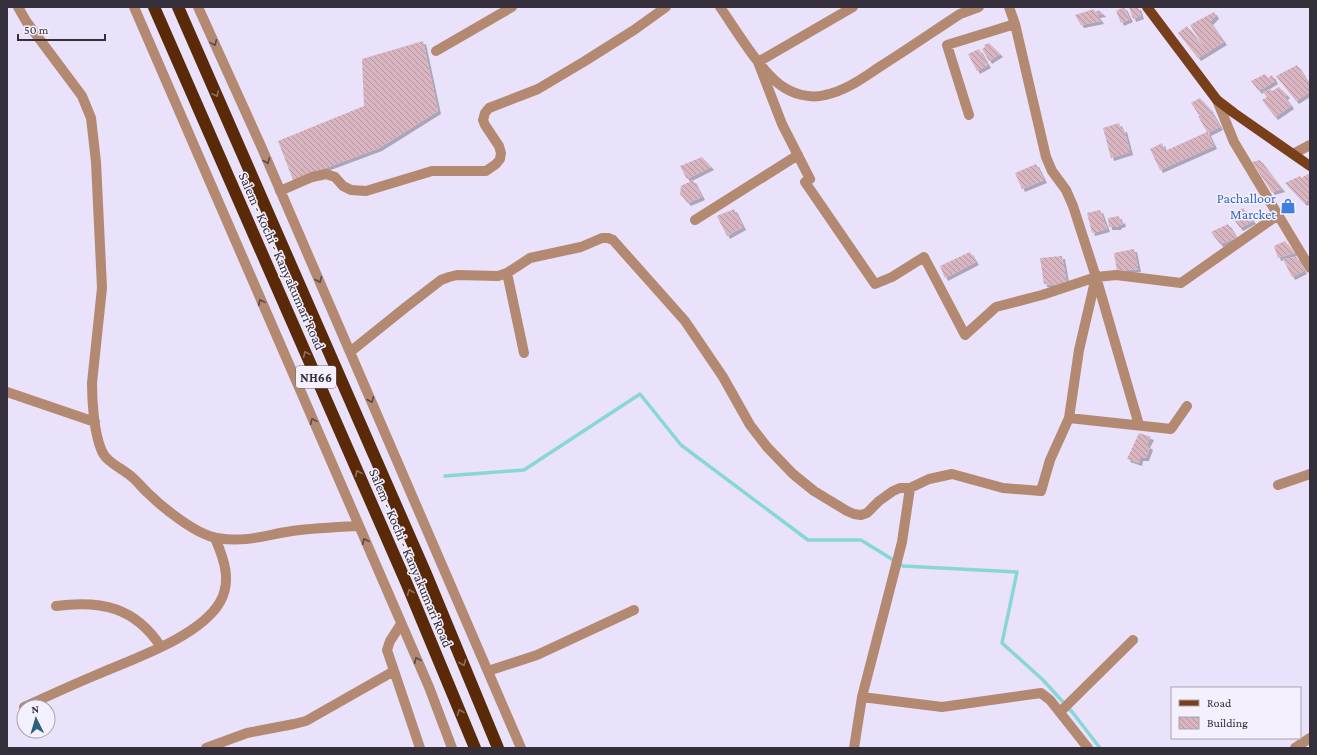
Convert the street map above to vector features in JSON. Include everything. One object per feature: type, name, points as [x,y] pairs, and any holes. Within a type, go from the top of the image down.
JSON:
[{"type":"highway","name":"Salem - Kochi - Kanyakumari Road","points":[[154,7],[406,582],[475,748]]},
{"type":"highway","name":"Salem - Kochi - Kanyakumari Road","points":[[178,7],[426,574],[498,748]]},
{"type":"main road","points":[[1147,7],[1217,100],[1310,166]]},
{"type":"street","points":[[18,7],[26,21],[82,96],[91,118],[96,162],[102,288],[92,383],[92,399],[101,450],[106,458],[134,478],[148,494],[172,514],[199,531],[215,538],[249,540],[291,531],[358,526]]},
{"type":"street","points":[[134,7],[429,687],[452,748]]},
{"type":"street","points":[[198,7],[280,191],[521,748]]},
{"type":"street","points":[[436,51],[512,7]]},
{"type":"street","points":[[280,191],[312,177],[326,174],[335,177],[343,186],[352,190],[366,190],[432,171],[486,171],[496,164],[500,159],[501,153],[499,146],[483,120],[485,113],[489,108],[538,89],[597,53],[666,7]]},
{"type":"street","points":[[720,7],[758,62],[772,78],[791,92],[813,97],[824,96],[837,92],[857,81],[960,14],[980,7]]},
{"type":"street","points":[[758,62],[853,7]]},
{"type":"street","points":[[1009,7],[1015,24],[1046,157],[1052,172],[1066,190],[1073,206],[1096,277],[1139,425]]},
{"type":"street","points":[[969,115],[947,45],[1015,24]]},
{"type":"street","points":[[758,62],[782,124],[810,179],[805,182],[875,284],[892,277],[924,257],[965,335],[996,307],[1042,295],[1096,277],[1116,275],[1181,283],[1278,214]]},
{"type":"street","points":[[1217,100],[1234,142],[1310,268]]},
{"type":"street","points":[[1293,154],[1310,146]]},
{"type":"street","points":[[696,220],[798,155]]},
{"type":"street","points":[[350,352],[441,280],[457,275],[498,276],[507,273],[530,258],[581,247],[602,238],[608,238],[613,240],[685,321],[723,377],[750,425],[767,447],[798,478],[814,491],[847,511],[861,515],[867,513],[887,494],[900,488],[910,488],[929,479],[952,474],[1003,488],[1041,491],[1050,460],[1068,418],[1079,350],[1096,277]]},
{"type":"street","points":[[507,273],[524,353]]},
{"type":"street","points":[[7,392],[95,422]]},
{"type":"street","points":[[1068,418],[1172,429],[1188,406]]},
{"type":"street","points":[[1278,485],[1310,474]]},
{"type":"street","points":[[854,748],[862,697],[902,542],[910,488]]},
{"type":"street","points":[[42,699],[161,647],[185,634],[210,615],[220,602],[225,589],[226,573],[223,557],[215,538]]},
{"type":"street","points":[[56,606],[77,603],[104,606],[122,611],[134,618],[146,628],[161,647]]},
{"type":"street","points":[[488,671],[537,655],[634,610]]},
{"type":"street","points":[[401,624],[388,645],[388,655],[420,748]]},
{"type":"street","points":[[1060,712],[1133,640]]},
{"type":"street","points":[[206,748],[247,733],[306,721],[394,671]]},
{"type":"street","points":[[862,697],[942,707],[1039,693],[1048,697],[1088,748]]},
{"type":"street","points":[[1295,748],[1310,738]]},
{"type":"building","points":[[1124,7],[1130,19],[1121,23],[1116,11]]},
{"type":"building","points":[[1129,7],[1138,7],[1141,16],[1133,19]]},
{"type":"building","points":[[1094,9],[1095,12],[1099,10],[1103,14],[1097,15],[1101,21],[1081,25],[1075,15]]},
{"type":"building","points":[[1214,12],[1216,16],[1210,22],[1224,42],[1198,58],[1178,33],[1187,26],[1206,51],[1190,25]]},
{"type":"building","points":[[423,41],[438,111],[379,148],[293,180],[278,141],[364,106],[362,59]]},
{"type":"building","points":[[989,43],[1000,54],[989,61],[982,49],[985,47],[984,45]]},
{"type":"building","points":[[979,49],[988,65],[977,71],[968,54]]},
{"type":"building","points":[[1297,65],[1310,85],[1310,92],[1296,101],[1276,76]]},
{"type":"building","points":[[1265,74],[1268,78],[1272,75],[1275,81],[1259,91],[1251,81]]},
{"type":"building","points":[[1279,87],[1287,95],[1285,97],[1291,106],[1275,117],[1262,100],[1267,97],[1263,92],[1270,89],[1272,91]]},
{"type":"building","points":[[1200,98],[1211,110],[1199,115],[1191,103]]},
{"type":"building","points":[[1211,111],[1220,127],[1208,133],[1214,146],[1160,170],[1150,149],[1162,143],[1165,151],[1207,132],[1198,116]]},
{"type":"building","points":[[1119,123],[1121,130],[1124,129],[1130,152],[1111,158],[1103,128]]},
{"type":"building","points":[[702,157],[711,167],[687,179],[680,166]]},
{"type":"building","points":[[1260,160],[1282,189],[1272,192],[1252,162]]},
{"type":"building","points":[[1036,164],[1044,180],[1022,189],[1015,173]]},
{"type":"building","points":[[1308,174],[1310,176],[1310,199],[1304,203],[1285,183]]},
{"type":"building","points":[[693,180],[702,197],[688,203],[680,194],[681,186]]},
{"type":"building","points":[[1243,208],[1253,221],[1240,228],[1231,215]]},
{"type":"building","points":[[734,209],[743,227],[727,236],[717,216]]},
{"type":"building","points":[[1100,210],[1107,229],[1092,233],[1087,213]]},
{"type":"building","points":[[1119,216],[1120,221],[1122,220],[1123,224],[1119,225],[1118,227],[1109,227],[1108,218]]},
{"type":"building","points":[[1228,224],[1237,238],[1220,244],[1211,232]]},
{"type":"building","points":[[1285,241],[1294,253],[1278,258],[1274,246]]},
{"type":"building","points":[[1134,249],[1138,269],[1117,271],[1114,253]]},
{"type":"building","points":[[970,252],[976,262],[945,278],[940,266]]},
{"type":"building","points":[[1062,256],[1067,285],[1044,284],[1040,258]]},
{"type":"building","points":[[1296,257],[1304,271],[1292,277],[1283,259]]},
{"type":"building","points":[[1139,433],[1151,437],[1147,445],[1150,447],[1146,458],[1140,458],[1139,463],[1127,459]]},
{"type":"waterway","points":[[445,476],[524,470],[640,394],[681,445],[808,540],[861,540],[903,566],[1017,572],[1002,643],[1043,680],[1073,713],[1100,748]]},
{"type":"place","name":"Pachalloor Marcket","points":[[1288,206]]}]
